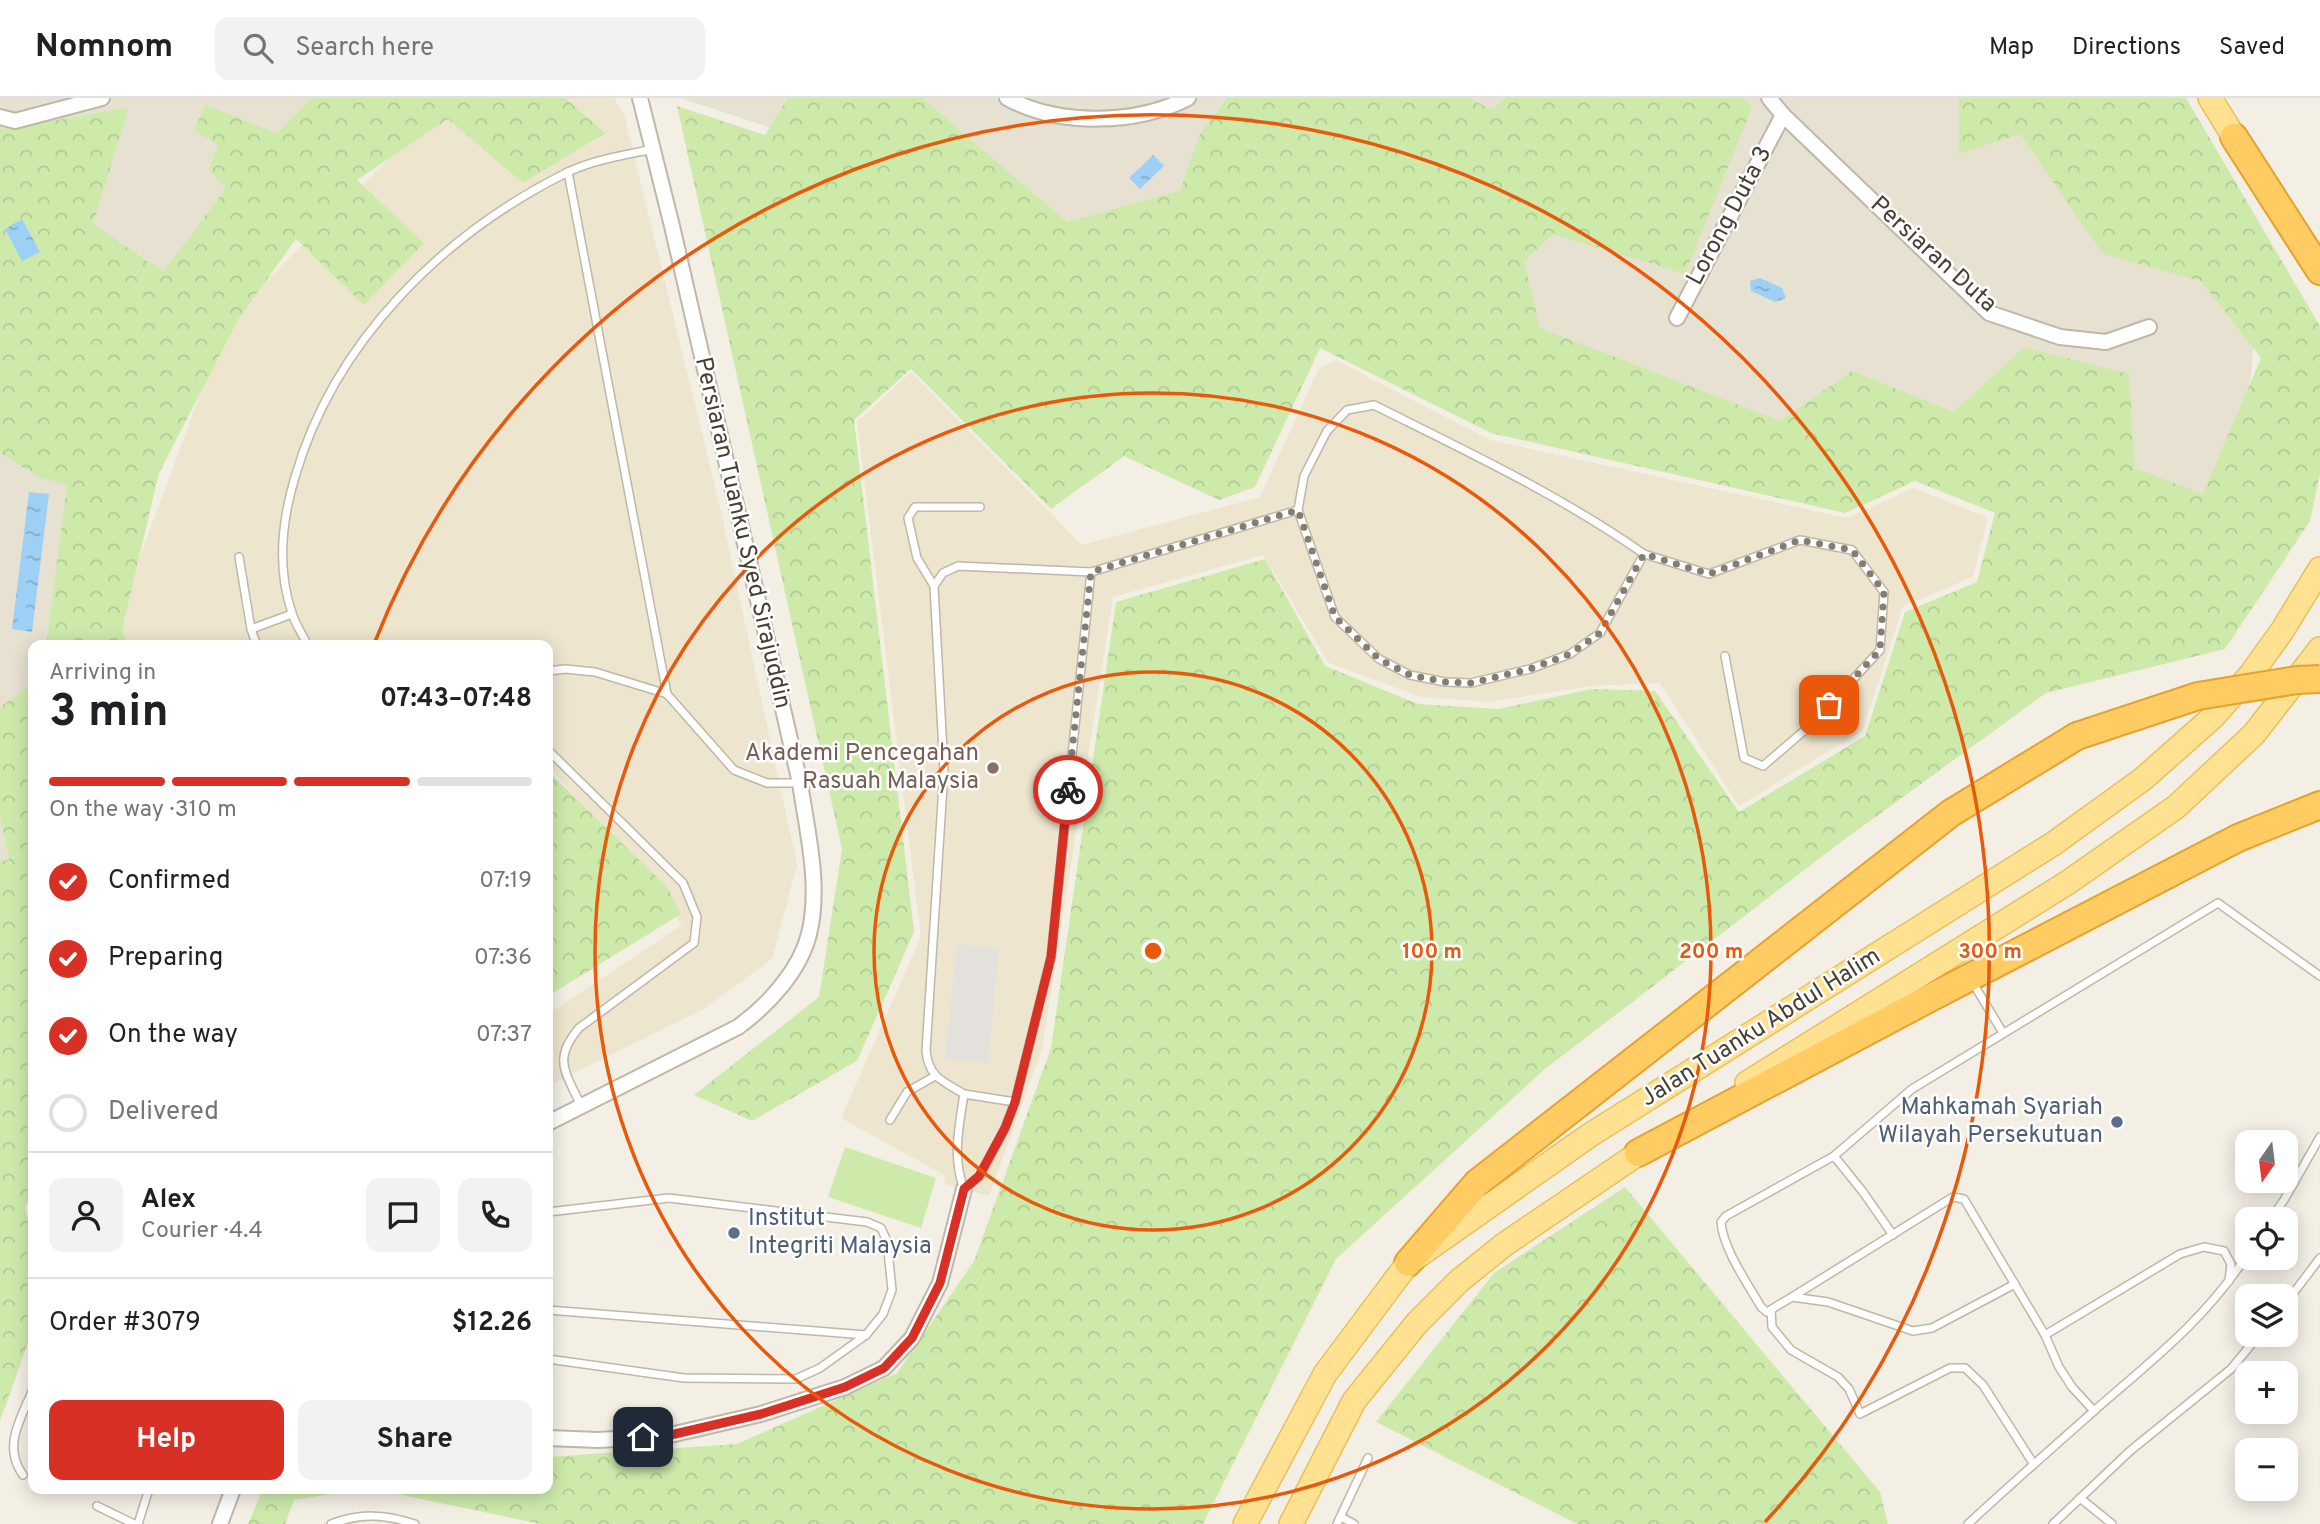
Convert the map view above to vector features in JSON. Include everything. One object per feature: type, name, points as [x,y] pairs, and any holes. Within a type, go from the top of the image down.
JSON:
[{"type":"highway","points":[[2234,137],[2320,271]]},
{"type":"highway","points":[[1408,1263],[1477,1183],[1951,813],[2077,736],[2198,696],[2297,680],[2320,680]]},
{"type":"highway","points":[[1638,1153],[2238,838],[2320,805]]},
{"type":"main road","points":[[2210,98],[2234,137]]},
{"type":"main road","name":"Jalan Tuanku Abdul Halim","points":[[1245,1524],[1325,1374],[1408,1263],[1590,1135],[2053,844],[2143,779],[2214,716],[2250,674],[2282,631],[2320,569]]},
{"type":"main road","name":"Jalan Tuanku Abdul Halim","points":[[1292,1524],[1354,1401],[1417,1323],[1459,1281],[1505,1244],[1638,1153],[2067,883],[2176,807],[2253,734],[2320,649]]},
{"type":"street","points":[[0,117],[15,121],[102,98]]},
{"type":"street","name":"Persiaran Tuanku Syed Sirajuddin","points":[[553,1121],[738,1027],[758,1012],[797,962],[809,935],[812,911],[812,872],[800,783],[640,98]]},
{"type":"street","points":[[1007,98],[1039,112],[1066,117],[1122,117],[1166,109],[1188,98]]},
{"type":"street","points":[[1769,98],[1783,115]]},
{"type":"street","name":"Lorong Duta 3","points":[[1677,318],[1783,115]]},
{"type":"street","name":"Persiaran Duta","points":[[1783,115],[1989,313],[2060,337],[2106,342],[2149,327]]},
{"type":"street","points":[[553,1438],[598,1440],[666,1436],[761,1414],[845,1387],[884,1368],[912,1338],[940,1283],[964,1189]]},
{"type":"street","points":[[220,1524],[231,1494]]},
{"type":"lane","points":[[305,640],[292,614],[285,584],[282,551],[288,501],[306,440],[332,387],[357,347],[428,269],[462,239],[499,213],[568,172],[653,149]]},
{"type":"lane","points":[[568,172],[667,694],[734,770],[766,783],[800,783]]},
{"type":"lane","points":[[1644,554],[1600,633],[1570,654],[1530,669],[1471,683],[1445,682],[1410,675],[1379,659],[1335,617],[1298,510],[1304,476],[1327,431],[1347,410],[1374,405],[1502,469],[1601,524],[1644,554],[1709,574],[1800,540],[1852,550],[1884,592],[1880,650],[1812,724],[1763,766],[1744,758],[1725,656]]},
{"type":"lane","points":[[980,507],[915,507],[908,517],[917,558],[934,586],[944,770],[926,1051],[928,1065],[934,1076],[964,1094],[1015,1102]]},
{"type":"lane","points":[[934,586],[943,573],[958,566],[1091,572],[1298,510]]},
{"type":"lane","points":[[239,557],[255,640]]},
{"type":"lane","points":[[964,1094],[957,1148],[958,1173],[964,1189],[979,1176],[1005,1128],[1015,1102],[1051,957],[1091,572]]},
{"type":"lane","points":[[251,629],[292,614]]},
{"type":"lane","points":[[553,670],[595,672],[667,694]]},
{"type":"lane","points":[[553,755],[683,883],[697,918],[694,943],[579,1028],[567,1043],[562,1064],[582,1107]]},
{"type":"lane","points":[[2094,1411],[2072,1387],[2059,1367],[2045,1335],[1964,1199],[1953,1197],[1767,1312],[1750,1288],[1721,1230],[1721,1222],[1726,1216],[1833,1156],[1912,1089],[2218,903],[2320,976]]},
{"type":"lane","points":[[1970,977],[2003,1033]]},
{"type":"lane","points":[[890,1120],[907,1092],[934,1076]]},
{"type":"lane","points":[[2279,1207],[2320,1137]]},
{"type":"lane","points":[[1833,1156],[1863,1192],[1893,1235]]},
{"type":"lane","points":[[553,1211],[670,1198],[867,1222],[881,1228],[887,1241],[892,1290],[883,1314],[866,1335],[820,1368],[796,1379],[684,1378],[553,1360]]},
{"type":"lane","points":[[2045,1335],[2180,1255],[2204,1247],[2224,1251],[2231,1264],[2229,1283]]},
{"type":"lane","points":[[2298,1287],[2320,1258]]},
{"type":"lane","points":[[1968,1524],[2033,1463],[2172,1345],[2229,1283],[2237,1270]]},
{"type":"lane","points":[[1792,1297],[1828,1302],[1913,1331],[1923,1331],[2015,1284]]},
{"type":"lane","points":[[553,1310],[866,1335]]},
{"type":"lane","points":[[1771,1310],[1772,1327],[1791,1350],[1838,1377],[1849,1389],[1860,1414],[1950,1368],[1965,1368],[1983,1385],[2033,1463]]},
{"type":"lane","points":[[2053,1524],[2130,1451],[2231,1369],[2249,1347]]},
{"type":"lane","points":[[23,1475],[14,1463],[12,1443],[28,1402]]},
{"type":"lane","points":[[1354,1524],[1339,1521],[1368,1458]]},
{"type":"lane","points":[[97,1506],[136,1524],[147,1494]]},
{"type":"lane","points":[[2080,1498],[2112,1524]]},
{"type":"lane","points":[[331,1524],[367,1516],[389,1516],[415,1524]]},
{"type":"shaded area","points":[[0,98],[354,98],[128,476],[111,640],[28,640],[28,1133],[0,1230]]},
{"type":"shaded area","points":[[450,98],[614,98],[624,114],[720,507],[797,865],[772,959],[704,1009],[553,1084],[553,1011],[682,925],[553,771],[553,640],[111,640],[110,637],[228,319]]},
{"type":"shaded area","points":[[680,98],[2129,98],[2257,294],[2243,484],[2149,605],[1884,416],[1727,426],[1085,231]]},
{"type":"shaded area","name":"Akademi Pencegahan Rasuah Malaysia","points":[[1335,360],[1490,440],[1847,518],[1914,488],[1988,518],[1973,577],[1903,606],[1863,730],[1739,806],[1660,683],[1590,686],[1490,702],[1421,697],[1329,663],[1263,555],[1113,597],[1042,1049],[989,1196],[945,1184],[944,1175],[841,1118],[921,937],[857,422],[911,372],[1082,545],[1260,497],[1318,370]]},
{"type":"shaded area","points":[[957,944],[999,949],[988,1063],[945,1059]]},
{"type":"green space","points":[[311,98],[565,98],[605,133],[523,183],[448,119],[357,180],[424,243],[364,305],[296,239],[239,318],[159,473],[122,630],[126,640],[47,640],[67,485],[41,478],[0,453],[0,126],[8,129],[129,107],[93,224],[163,272],[226,188],[209,169],[218,145],[194,130],[205,105],[277,133]]},
{"type":"green space","points":[[788,98],[922,98],[1067,222],[1180,191],[1200,134],[1227,98],[1469,98],[1492,110],[1505,98],[1743,98],[1752,107],[1685,274],[1553,234],[1524,261],[1540,328],[1780,421],[1852,371],[1954,412],[2024,347],[2129,374],[2135,468],[2203,494],[2261,358],[2201,281],[2103,254],[2020,134],[1959,154],[1959,98],[2186,98],[2320,326],[2320,474],[2310,521],[2225,649],[2046,693],[1837,845],[1545,1069],[1336,1259],[1203,1524],[541,1524],[397,1494],[553,1494],[553,1457],[737,1444],[897,1373],[974,1261],[1051,1048],[1116,602],[1265,559],[1325,666],[1418,704],[1498,709],[1592,689],[1655,691],[1739,812],[1865,736],[1905,612],[1977,582],[1995,513],[1915,481],[1845,513],[1491,433],[1320,348],[1255,487],[1219,500],[1124,456],[1051,509],[911,369],[854,420],[914,932],[857,1061],[752,1121],[694,1095],[819,997],[842,849],[677,106],[765,135]]},
{"type":"green space","points":[[28,687],[28,1202],[25,1206],[28,1222],[28,1343],[0,1421],[0,861],[9,860],[0,815],[0,707]]},
{"type":"green space","points":[[553,776],[667,887],[681,914],[553,993]]},
{"type":"green space","points":[[845,1147],[936,1178],[921,1228],[828,1197]]},
{"type":"green space","points":[[1625,1187],[1880,1492],[1888,1524],[1577,1524],[1376,1422],[1494,1273]]},
{"type":"green space","points":[[261,1494],[331,1494],[294,1500],[285,1524],[248,1524]]},
{"type":"water","points":[[1153,155],[1164,166],[1140,189],[1129,178]]},
{"type":"water","points":[[22,219],[40,252],[22,261],[5,229]]},
{"type":"water","points":[[1760,278],[1782,288],[1786,298],[1775,302],[1751,291],[1750,281]]},
{"type":"water","points":[[29,492],[49,494],[32,632],[12,629]]},
{"type":"way so far","points":[[1068,790],[1091,572],[1298,510],[1335,617],[1379,659],[1410,675],[1445,682],[1471,683],[1530,669],[1570,654],[1600,633],[1644,554],[1709,574],[1800,540],[1852,550],[1884,592],[1880,650],[1829,705]]},
{"type":"place","name":"Akademi Pencegahan Rasuah Malaysia","points":[[993,768]]},
{"type":"place","name":"Mahkamah Syariah Wilayah Persekutuan","points":[[2117,1122]]},
{"type":"place","name":"Institut Integriti Malaysia","points":[[734,1233]]},
{"type":"route","points":[[643,1437],[666,1436],[761,1414],[845,1387],[884,1368],[912,1338],[940,1283],[964,1189],[979,1176],[1005,1128],[1015,1102],[1051,957],[1068,790]]}]
